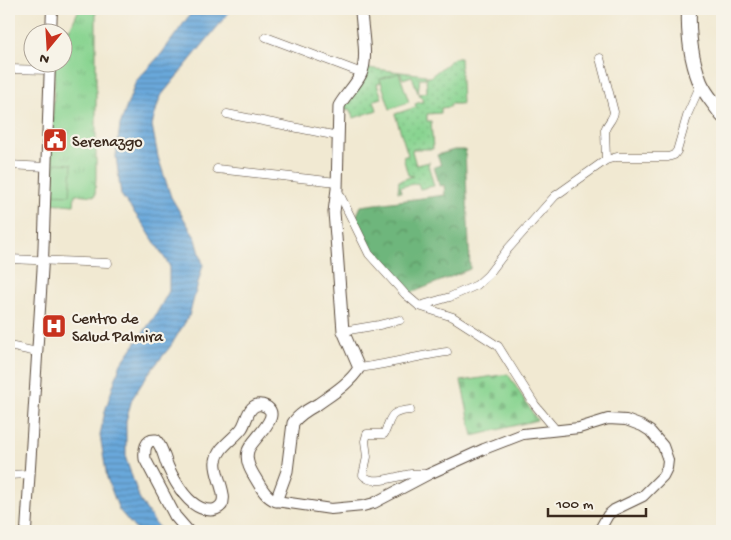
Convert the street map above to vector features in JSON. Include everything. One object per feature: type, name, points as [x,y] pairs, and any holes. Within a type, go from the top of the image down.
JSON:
[{"type":"highway","points":[[689,9],[688,28],[692,57],[701,84],[722,115]]},
{"type":"main road","points":[[188,531],[175,516],[145,459],[146,445],[152,439],[160,444],[168,467],[183,492],[194,505],[204,510],[218,509],[223,504],[224,497],[216,469],[216,460],[219,453],[241,429],[250,410],[255,405],[260,404],[266,407],[270,412],[271,419],[248,449],[248,463],[263,492],[268,498],[276,501],[287,470],[293,423],[297,417],[324,400],[350,380],[359,368],[344,331],[334,212],[337,186],[339,106],[362,73],[365,65],[361,9]]},
{"type":"street","points":[[51,22],[52,9]]},
{"type":"street","points":[[266,37],[362,73]]},
{"type":"street","points":[[600,58],[614,112],[612,120],[606,125],[605,130],[606,160]]},
{"type":"street","points":[[9,68],[22,67]]},
{"type":"street","points":[[26,531],[43,261],[50,72]]},
{"type":"street","points":[[419,306],[450,297],[477,285],[488,275],[507,250],[555,196],[606,160],[617,157],[662,157],[674,155],[677,151],[690,108],[701,84]]},
{"type":"street","points":[[227,114],[338,136]]},
{"type":"street","points":[[9,165],[46,167]]},
{"type":"street","points":[[217,169],[337,186],[369,254],[405,294],[419,306],[453,316],[498,346],[535,405],[556,430]]},
{"type":"street","points":[[9,260],[108,263]]},
{"type":"street","points":[[344,331],[400,320]]},
{"type":"street","points":[[9,346],[37,352]]},
{"type":"street","points":[[359,368],[447,352]]},
{"type":"street","points":[[410,410],[398,411],[393,414],[384,434],[368,434],[365,441],[367,457],[363,475],[371,480],[395,478],[406,474],[429,474]]},
{"type":"street","points":[[276,501],[331,509],[363,506],[374,503],[429,474],[484,449],[524,434],[579,428],[616,418],[642,426],[650,431],[663,446],[668,460],[667,468],[663,476],[643,496],[614,510],[608,515],[600,531]]},
{"type":"street","points":[[9,475],[29,474]]},
{"type":"green space","points":[[79,9],[86,12],[96,9],[95,196],[75,194],[74,205],[49,203],[55,72],[72,72],[72,25]]},
{"type":"green space","points":[[454,58],[460,58],[462,104],[450,104],[450,107],[441,108],[441,113],[427,114],[427,121],[431,121],[433,149],[413,149],[412,151],[416,165],[430,162],[428,164],[434,186],[420,189],[418,183],[400,187],[401,192],[398,192],[399,181],[413,176],[408,175],[403,157],[408,155],[395,114],[416,107],[415,104],[423,101],[419,94],[427,92],[426,77],[430,77]]},
{"type":"green space","points":[[367,68],[426,75],[425,78],[420,78],[418,93],[412,76],[403,79],[400,73],[380,79],[381,82],[377,84],[382,98],[374,100],[377,110],[354,118],[349,109],[341,111]]},
{"type":"green space","points":[[399,73],[409,102],[390,109],[380,79]]},
{"type":"green space","points":[[454,150],[465,150],[470,269],[411,293],[387,264],[371,250],[356,217],[361,206],[445,195],[444,185],[440,186],[434,167],[441,165],[437,155]]},
{"type":"green space","points":[[55,163],[72,164],[70,195],[53,194]]},
{"type":"green space","points":[[508,374],[537,420],[473,436],[461,381]]},
{"type":"water","points":[[194,9],[232,9],[160,97],[152,125],[158,157],[171,197],[196,239],[203,265],[189,316],[170,347],[148,374],[132,399],[126,421],[126,459],[140,500],[157,526],[163,531],[137,531],[119,510],[107,478],[100,435],[105,411],[120,365],[155,316],[169,291],[169,265],[145,227],[121,195],[116,156],[120,125],[136,81],[162,53]]},
{"type":"place","name":"Serenazgo","points":[[55,140]]},
{"type":"place","name":"Centro de Salud Palmira","points":[[54,326]]}]
